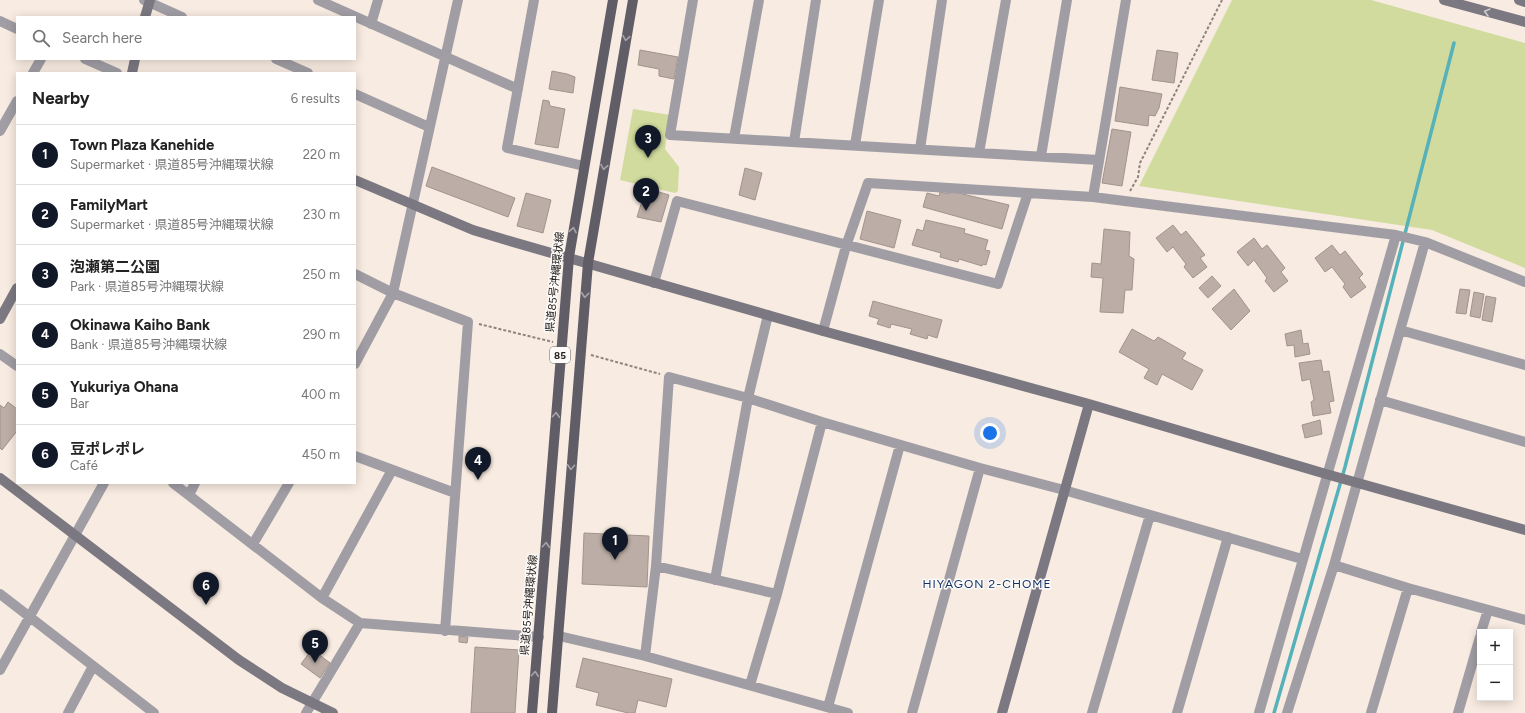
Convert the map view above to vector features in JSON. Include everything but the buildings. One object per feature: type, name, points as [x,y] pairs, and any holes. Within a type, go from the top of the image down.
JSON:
[{"type":"main road","name":"県道85号沖縄環状線","points":[[532,713],[569,257],[613,0]]},
{"type":"main road","name":"85","points":[[552,713],[588,263],[633,0]]},
{"type":"street","points":[[318,0],[353,16]]},
{"type":"street","points":[[371,24],[378,0]]},
{"type":"street","points":[[356,362],[393,293],[411,205],[458,0]]},
{"type":"street","points":[[534,0],[507,148],[584,166]]},
{"type":"street","points":[[693,0],[670,135],[1099,160]]},
{"type":"street","points":[[734,138],[759,0]]},
{"type":"street","points":[[794,142],[816,0]]},
{"type":"street","points":[[855,145],[879,0]]},
{"type":"street","points":[[920,149],[942,0]]},
{"type":"street","points":[[979,153],[1006,0]]},
{"type":"street","points":[[1041,156],[1067,0]]},
{"type":"street","points":[[1093,197],[1126,0]]},
{"type":"street","points":[[1444,0],[1525,22]]},
{"type":"street","points":[[1519,0],[1525,2]]},
{"type":"street","points":[[146,16],[148,1],[180,16]]},
{"type":"street","points":[[356,17],[518,89]]},
{"type":"street","points":[[0,22],[16,29]]},
{"type":"street","points":[[34,72],[40,60]]},
{"type":"street","points":[[87,60],[115,72]]},
{"type":"street","points":[[132,72],[135,60]]},
{"type":"street","points":[[278,60],[306,72]]},
{"type":"street","points":[[356,94],[429,127]]},
{"type":"street","points":[[0,131],[16,103]]},
{"type":"street","points":[[356,180],[473,230],[823,331],[1089,404],[1354,482],[1525,530]]},
{"type":"street","points":[[823,331],[846,246],[868,183],[1093,197],[1396,235],[1425,242],[1525,282]]},
{"type":"street","points":[[654,283],[677,201],[846,246],[998,284],[1028,193]]},
{"type":"street","points":[[1260,713],[1302,559],[1330,475],[1396,235]]},
{"type":"street","points":[[1287,713],[1334,566],[1354,482],[1380,400],[1425,242]]},
{"type":"street","points":[[356,274],[393,293],[468,322],[445,631]]},
{"type":"street","points":[[0,319],[16,290]]},
{"type":"street","points":[[715,580],[748,398],[768,315]]},
{"type":"street","points":[[1400,330],[1525,365]]},
{"type":"street","points":[[0,354],[16,365]]},
{"type":"street","points":[[645,656],[656,566],[669,377],[748,398],[900,445],[1064,490],[1302,559]]},
{"type":"street","points":[[1380,400],[1525,442]]},
{"type":"street","points":[[1002,713],[1089,404]]},
{"type":"street","points":[[750,685],[777,594],[822,422]]},
{"type":"street","points":[[828,707],[900,445]]},
{"type":"street","points":[[356,456],[455,493]]},
{"type":"street","points":[[912,713],[980,468]]},
{"type":"street","points":[[322,598],[392,470]]},
{"type":"street","points":[[0,478],[240,660],[282,688],[333,713]]},
{"type":"street","points":[[0,670],[74,534],[103,484]]},
{"type":"street","points":[[174,484],[322,598],[360,623],[445,631],[538,637]]},
{"type":"street","points":[[188,495],[194,484]]},
{"type":"street","points":[[253,544],[288,484]]},
{"type":"street","points":[[1092,713],[1150,515]]},
{"type":"street","points":[[1177,713],[1228,537]]},
{"type":"street","points":[[656,566],[777,594]]},
{"type":"street","points":[[1334,566],[1525,620]]},
{"type":"street","points":[[1371,713],[1408,588]]},
{"type":"street","points":[[0,594],[154,713]]},
{"type":"street","points":[[1482,629],[1488,610]]},
{"type":"street","points":[[306,713],[360,623]]},
{"type":"street","points":[[558,636],[645,656],[848,713]]},
{"type":"street","points":[[1458,713],[1477,647]]},
{"type":"street","points":[[68,713],[93,666]]},
{"type":"path","points":[[1126,201],[1138,177],[1140,163],[1222,0]]},
{"type":"path","points":[[468,322],[561,344]]},
{"type":"path","points":[[580,352],[669,377]]},
{"type":"green space","points":[[1232,0],[1371,0],[1525,43],[1525,268],[1432,230],[1139,186]]},
{"type":"green space","points":[[633,109],[670,115],[665,149],[679,167],[678,191],[675,193],[620,180]]},
{"type":"waterway","points":[[1274,713],[1345,467],[1454,43]]},
{"type":"place","name":"泡瀬第二公園","points":[[648,158]]},
{"type":"place","name":"FamilyMart","points":[[646,211]]},
{"type":"place","name":"Okinawa Kaiho Bank","points":[[478,480]]},
{"type":"place","name":"Town Plaza Kanehide","points":[[615,560]]},
{"type":"place","name":"豆ポレポレ","points":[[206,605]]},
{"type":"place","name":"Yukuriya Ohana","points":[[315,663]]},
{"type":"district","name":"HIYAGON 2-CHOME","points":[[987,584]]}]
